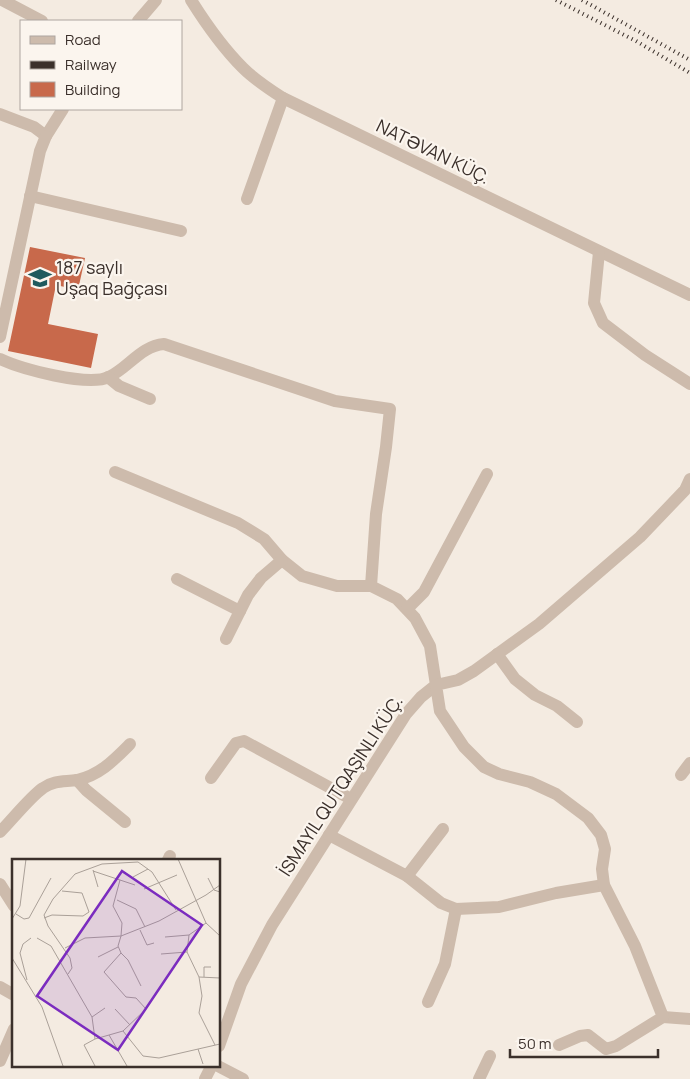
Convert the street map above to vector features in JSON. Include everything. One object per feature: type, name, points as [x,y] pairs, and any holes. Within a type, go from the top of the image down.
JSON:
[{"type":"street","points":[[2,0],[40,20]]},
{"type":"street","points":[[139,20],[156,0]]},
{"type":"street","name":"NATƏVAN KÜÇ.","points":[[191,0],[220,42],[242,68],[283,98],[690,295]]},
{"type":"street","points":[[247,199],[283,98]]},
{"type":"street","points":[[0,337],[40,151],[46,136],[62,110]]},
{"type":"street","points":[[0,114],[34,127],[46,136]]},
{"type":"street","points":[[30,196],[182,231]]},
{"type":"street","points":[[599,252],[594,303],[603,323],[645,355],[690,384]]},
{"type":"street","points":[[0,359],[10,364],[45,374],[90,380],[108,377],[143,351],[154,345],[164,344],[335,401],[390,409],[376,514],[371,586]]},
{"type":"street","points":[[108,377],[119,386],[150,399]]},
{"type":"street","points":[[115,472],[238,523],[264,539],[282,560],[302,576],[337,586],[371,586],[397,599],[415,618],[430,646],[440,711],[464,747],[484,767],[499,774],[530,782],[556,794],[588,818],[601,835],[605,849],[602,869],[604,885],[635,946],[664,1017]]},
{"type":"street","points":[[407,609],[424,592],[487,474]]},
{"type":"street","points":[[220,1043],[241,984],[272,925],[406,714],[421,696],[436,685],[458,680],[539,624],[640,537],[685,490],[690,479]]},
{"type":"street","points":[[226,639],[248,595],[261,578],[282,560]]},
{"type":"street","points":[[178,579],[240,611]]},
{"type":"street","points":[[496,654],[515,679],[535,695],[556,706],[577,722]]},
{"type":"street","points":[[211,778],[236,744],[244,741],[351,799]]},
{"type":"street","points":[[0,832],[43,788],[56,781],[77,780],[94,774],[108,766],[130,744]]},
{"type":"street","points":[[681,775],[690,763]]},
{"type":"street","points":[[77,780],[86,790],[125,822]]},
{"type":"street","points":[[407,876],[443,829]]},
{"type":"street","points":[[329,835],[407,876],[441,903],[456,909],[499,907],[556,893],[604,885]]},
{"type":"street","points":[[0,884],[12,903]]},
{"type":"street","points":[[428,1002],[445,964],[456,909]]},
{"type":"street","points":[[0,987],[12,994]]},
{"type":"street","points":[[560,1045],[580,1036],[588,1035],[606,1049],[616,1046],[664,1017],[690,1019]]},
{"type":"street","points":[[0,1061],[12,1034]]},
{"type":"street","points":[[479,1079],[490,1056]]},
{"type":"street","points":[[205,1079],[212,1066]]},
{"type":"street","points":[[218,1066],[243,1079]]},
{"type":"building","points":[[30,247],[85,258],[78,290],[56,285],[48,324],[98,334],[91,368],[8,351]]},
{"type":"railway","points":[[556,0],[636,41],[690,73]]},
{"type":"railway","points":[[582,0],[690,60]]},
{"type":"place","name":"187 saylı Uşaq Bağçası","points":[[40,278]]}]
